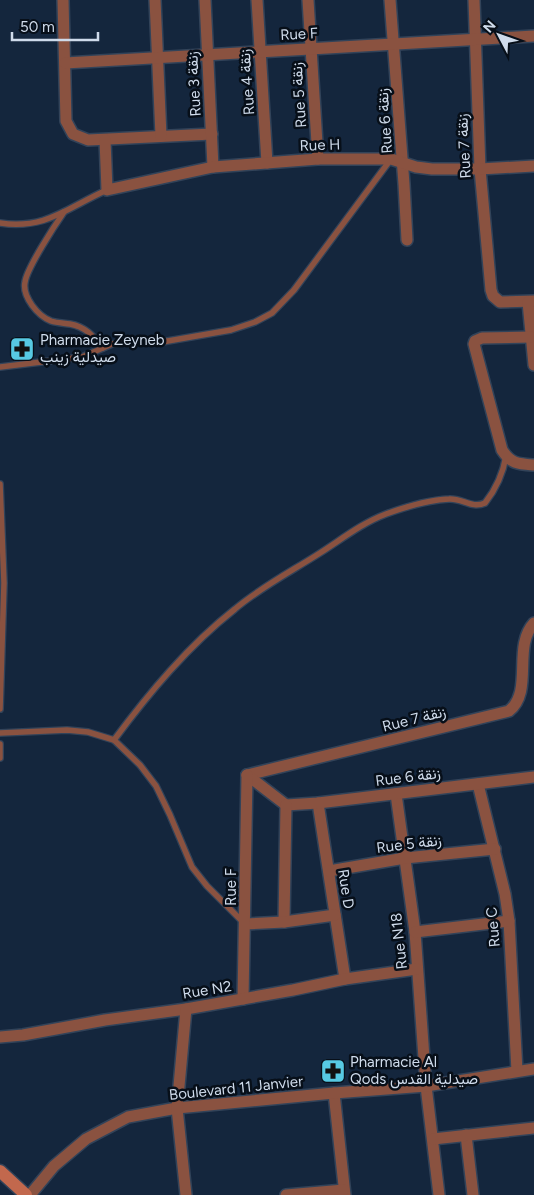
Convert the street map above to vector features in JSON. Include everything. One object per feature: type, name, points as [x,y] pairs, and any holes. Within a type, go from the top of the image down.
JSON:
[{"type":"main road","points":[[0,1171],[26,1195]]},
{"type":"street","points":[[63,0],[66,121],[73,134],[88,140],[212,134]]},
{"type":"street","points":[[155,0],[161,136]]},
{"type":"street","name":"Rue 3 زنقة","points":[[205,0],[213,167]]},
{"type":"street","name":"Rue 4 زنقة","points":[[257,0],[267,163]]},
{"type":"street","name":"Rue 5 زنقة","points":[[308,0],[318,159]]},
{"type":"street","name":"Rue 6 زنقة","points":[[390,0],[407,240]]},
{"type":"street","name":"Rue 7 زنقة","points":[[474,0],[480,169],[492,296],[500,302],[531,301]]},
{"type":"street","name":"Rue F","points":[[65,63],[534,36]]},
{"type":"street","points":[[106,140],[107,190]]},
{"type":"street","name":"Rue H","points":[[107,190],[213,167],[318,159],[391,159],[416,167],[432,169],[534,166]]},
{"type":"street","points":[[531,301],[533,364]]},
{"type":"street","points":[[531,337],[482,338],[474,344],[499,443],[506,456],[515,463],[534,465]]},
{"type":"street","name":"Rue 7 زنقة","points":[[247,775],[509,711],[515,707],[521,696],[529,658],[527,634],[534,623]]},
{"type":"street","points":[[247,775],[286,805],[284,922]]},
{"type":"street","name":"Rue F","points":[[243,999],[246,924],[247,775]]},
{"type":"street","name":"Rue 6 زنقة","points":[[286,805],[318,803],[534,777]]},
{"type":"street","name":"Rue C","points":[[478,784],[505,894],[509,921],[517,1072]]},
{"type":"street","name":"Rue N18","points":[[396,794],[415,932],[426,1086],[439,1195]]},
{"type":"street","name":"Rue D","points":[[318,803],[345,979]]},
{"type":"street","name":"Rue 5 زنقة","points":[[328,871],[405,858],[494,849]]},
{"type":"street","points":[[246,924],[284,922],[335,915]]},
{"type":"street","points":[[415,932],[509,921]]},
{"type":"street","name":"Rue N2","points":[[0,1037],[186,1009],[345,979],[417,969]]},
{"type":"street","points":[[186,1009],[177,1108],[186,1195]]},
{"type":"street","name":"Boulevard 11 Janvier","points":[[30,1195],[54,1166],[86,1139],[128,1117],[177,1108],[426,1086],[534,1070]]},
{"type":"street","points":[[286,1195],[345,1192],[334,1093]]},
{"type":"street","points":[[433,1139],[534,1128]]},
{"type":"street","points":[[466,1135],[473,1195]]},
{"type":"lane","points":[[0,368],[82,357],[112,344],[162,342],[231,330],[255,322],[272,313],[294,290],[391,159]]},
{"type":"lane","points":[[0,223],[30,224],[44,221],[64,212],[85,199],[107,190]]},
{"type":"lane","points":[[64,212],[52,229],[30,269],[25,281],[25,292],[29,301],[38,312],[49,320],[81,326],[91,333],[103,348]]},
{"type":"lane","points":[[114,740],[153,690],[201,639],[235,608],[372,519],[403,509],[446,499],[455,499],[474,506],[485,503],[494,491],[504,470],[506,456]]},
{"type":"lane","points":[[0,484],[2,583],[0,709]]},
{"type":"lane","points":[[0,733],[67,730],[88,732],[114,740],[140,765],[156,786],[192,867],[207,886],[246,924]]},
{"type":"lane","points":[[0,744],[0,758]]},
{"type":"place","name":"Pharmacie Zeyneb صيدلية زينب","points":[[22,349]]},
{"type":"place","name":"Pharmacie Al Qods صيدلية القدس","points":[[333,1071]]}]
